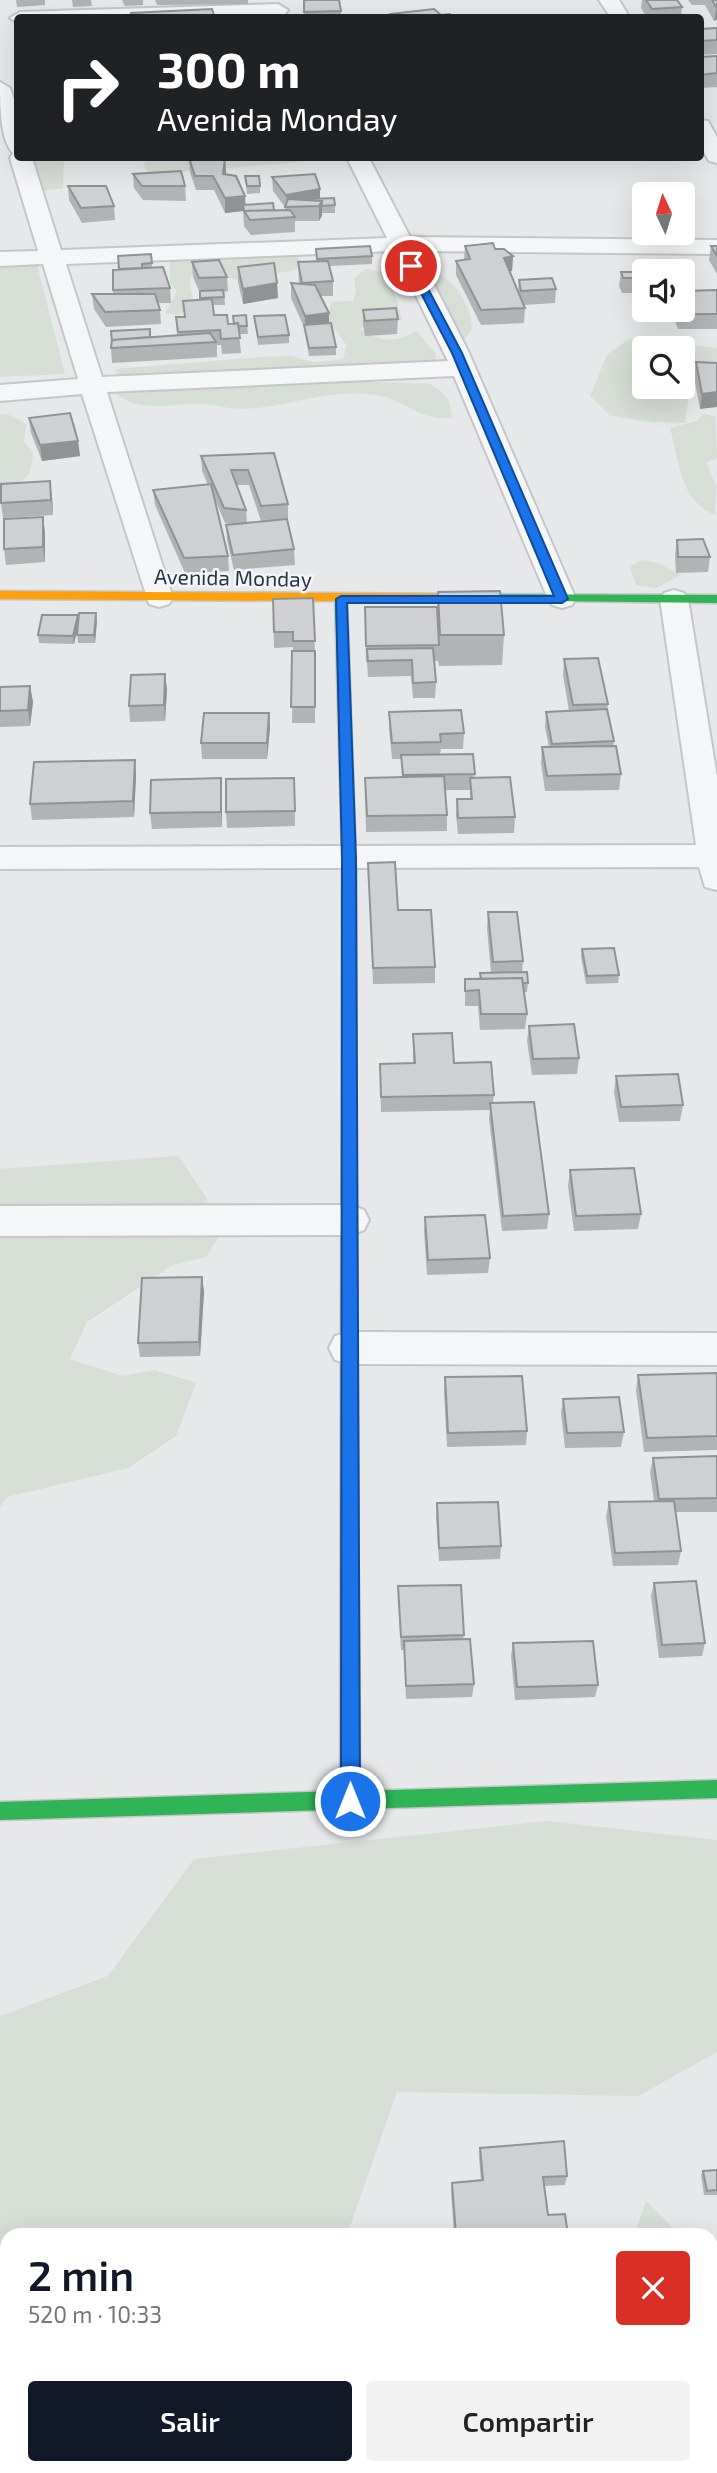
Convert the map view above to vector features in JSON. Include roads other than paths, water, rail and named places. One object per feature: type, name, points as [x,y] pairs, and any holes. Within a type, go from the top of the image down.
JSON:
[{"type":"street","points":[[134,14],[277,9]]},
{"type":"street","points":[[6,103],[14,133]]},
{"type":"street","points":[[707,128],[717,156]]},
{"type":"street","points":[[22,161],[159,598]]},
{"type":"street","points":[[359,161],[463,368],[562,599]]},
{"type":"street","points":[[0,259],[400,244],[717,247]]},
{"type":"street","points":[[0,393],[93,385],[463,368]]},
{"type":"street","name":"Avenida Monday","points":[[0,595],[159,598],[717,599]]},
{"type":"street","points":[[341,599],[349,859],[350,1801]]},
{"type":"street","points":[[0,858],[716,864],[674,599]]},
{"type":"street","points":[[0,1221],[350,1220]]},
{"type":"street","points":[[349,1348],[717,1349]]},
{"type":"street","points":[[0,1811],[717,1789]]}]
